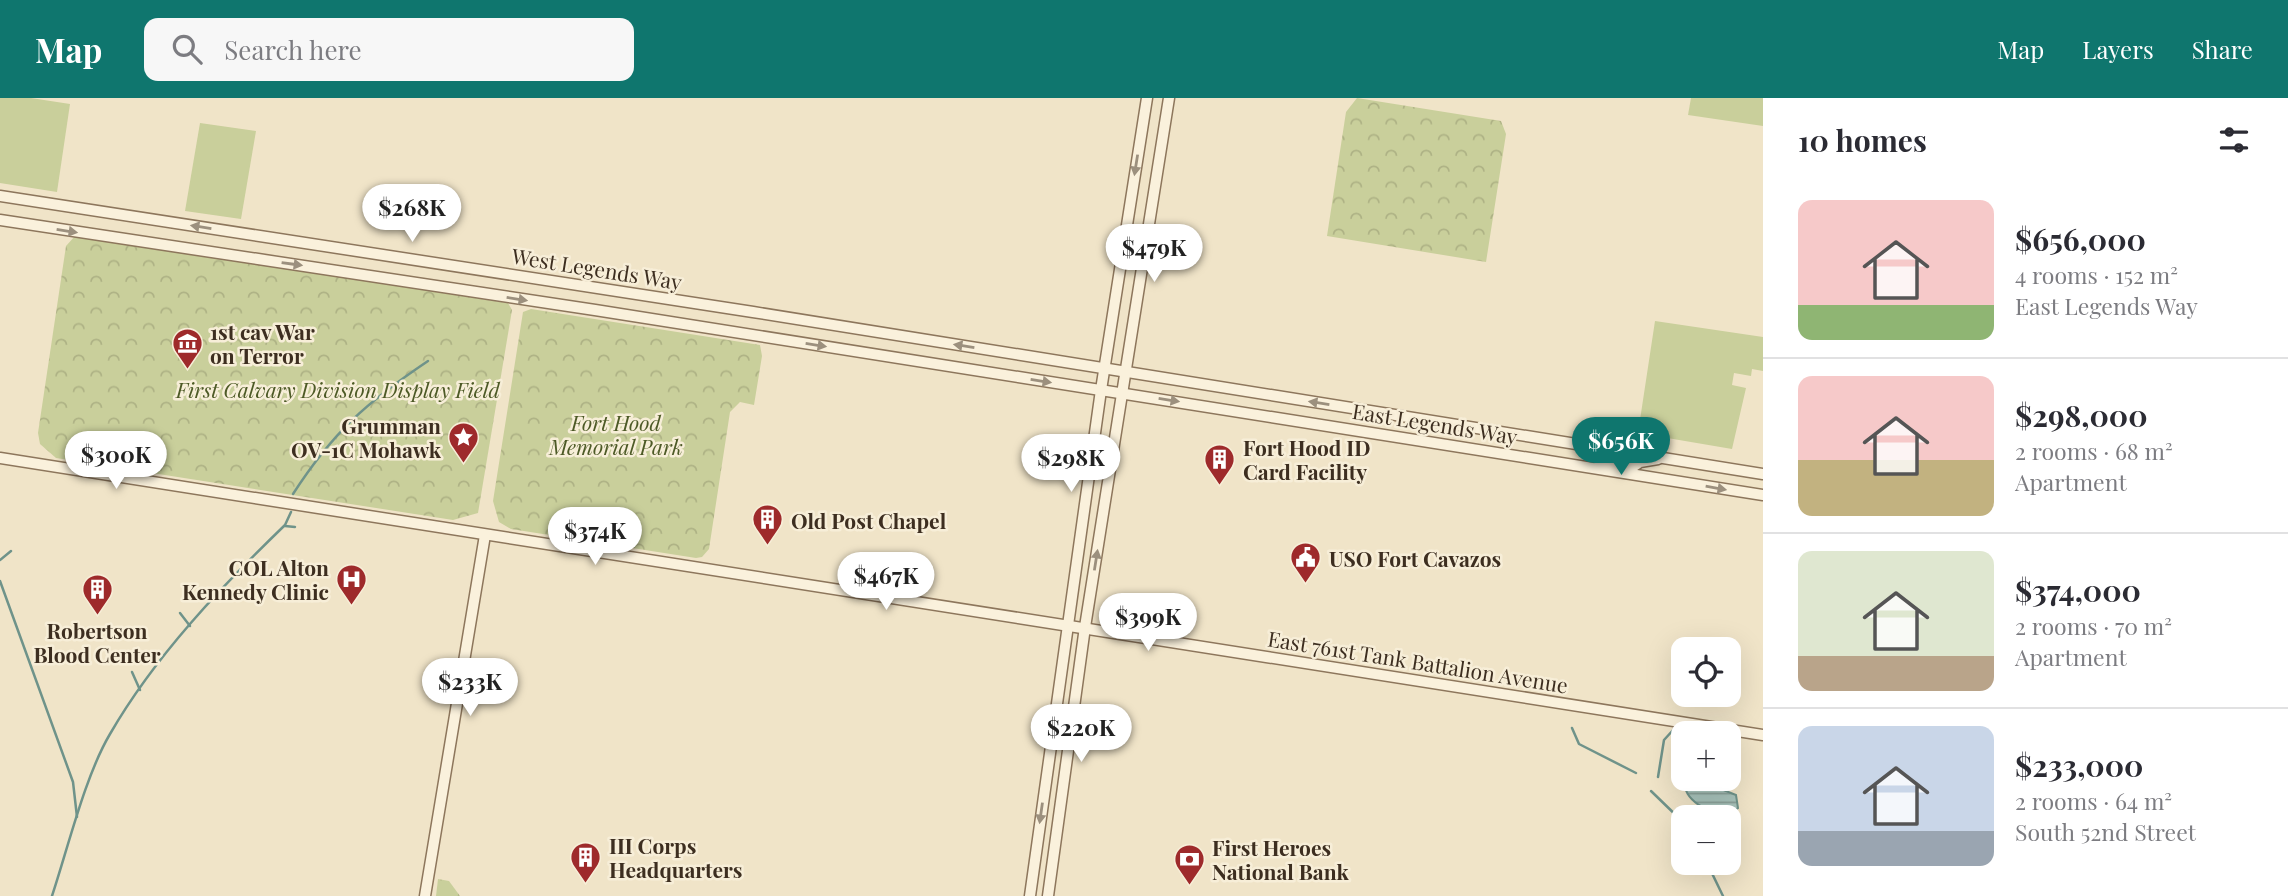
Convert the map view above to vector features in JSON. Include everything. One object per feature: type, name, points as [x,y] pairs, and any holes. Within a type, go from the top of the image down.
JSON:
[{"type":"street","points":[[1030,896],[1104,369],[1147,98]]},
{"type":"street","points":[[1048,896],[1085,627],[1169,98]]},
{"type":"street","name":"West Legends Way","points":[[0,196],[1104,369]]},
{"type":"street","name":"West Legends Way","points":[[0,220],[1101,390]]},
{"type":"street","name":"East Legends Way","points":[[1104,369],[1763,474]]},
{"type":"street","name":"East Legends Way","points":[[1101,390],[1763,495]]},
{"type":"street","points":[[1591,466],[1619,462],[1629,452]]},
{"type":"street","points":[[1625,472],[1640,462],[1669,457]]},
{"type":"street","name":"East 761st Tank Battalion Avenue","points":[[0,458],[1763,735]]},
{"type":"street","points":[[425,896],[485,535]]},
{"type":"green space","points":[[0,98],[31,98],[70,104],[57,192],[0,183]]},
{"type":"green space","points":[[1357,98],[1501,121],[1506,134],[1486,262],[1327,236],[1346,112]]},
{"type":"green space","points":[[1691,98],[1763,98],[1763,126],[1688,115]]},
{"type":"green space","points":[[200,123],[256,131],[241,219],[185,211]]},
{"type":"green space","name":"First Calvary Division Display Field","points":[[75,236],[508,303],[512,310],[478,513],[453,520],[56,458],[40,444],[38,433],[66,246]]},
{"type":"green space","name":"Fort Hood Memorial Park","points":[[531,309],[760,345],[762,356],[754,405],[740,402],[730,412],[709,549],[702,557],[511,529],[499,522],[493,501],[523,312]]},
{"type":"green space","points":[[1655,321],[1763,337],[1763,371],[1752,369],[1751,376],[1734,373],[1732,385],[1746,388],[1732,449],[1638,433]]},
{"type":"green space","points":[[438,879],[449,881],[460,896],[436,896]]},
{"type":"water","points":[[1687,791],[1726,791],[1736,795],[1738,805],[1698,805]]},
{"type":"waterway","points":[[293,494],[337,435],[387,390],[428,361]]},
{"type":"waterway","points":[[52,896],[93,770],[128,705],[168,650],[237,573],[285,525],[291,512]]},
{"type":"waterway","points":[[285,526],[295,527]]},
{"type":"waterway","points":[[0,560],[11,551]]},
{"type":"waterway","points":[[0,581],[73,782],[77,817]]},
{"type":"waterway","points":[[180,613],[190,626]]},
{"type":"waterway","points":[[132,672],[140,690]]},
{"type":"waterway","points":[[1572,728],[1579,744],[1636,773]]},
{"type":"waterway","points":[[1658,777],[1664,740],[1671,732]]},
{"type":"waterway","points":[[1651,791],[1671,810]]},
{"type":"waterway","points":[[1713,875],[1723,896]]},
{"type":"place","name":"1st cav War on Terror","points":[[187,370]]},
{"type":"place","name":"Grumman OV-1C Mohawk","points":[[464,464]]},
{"type":"place","name":"Fort Hood ID Card Facility","points":[[1220,486]]},
{"type":"place","name":"Old Post Chapel","points":[[768,547]]},
{"type":"place","name":"USO Fort Cavazos","points":[[1306,585]]},
{"type":"place","name":"COL Alton Kennedy Clinic","points":[[352,606]]},
{"type":"place","name":"Robertson Blood Center","points":[[97,617]]},
{"type":"place","name":"III Corps Headquarters","points":[[586,884]]},
{"type":"place","name":"First Heroes National Bank","points":[[1189,886]]}]
